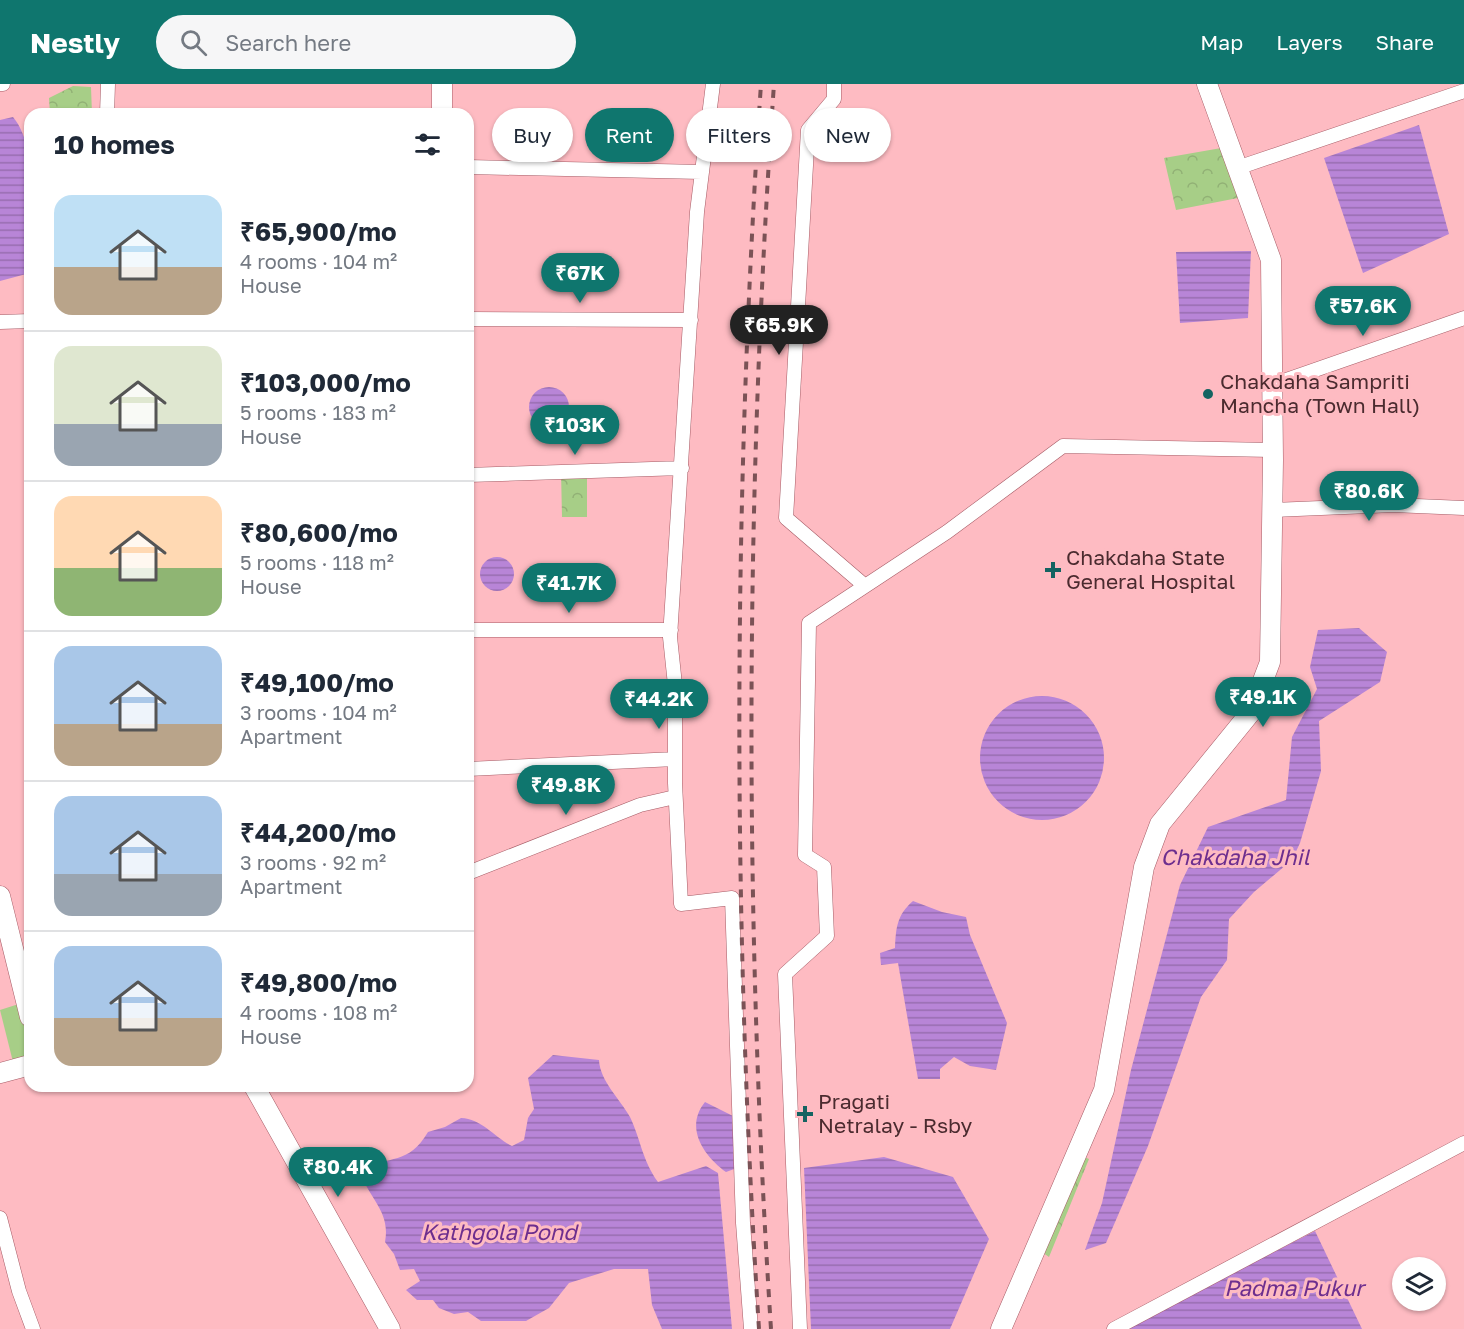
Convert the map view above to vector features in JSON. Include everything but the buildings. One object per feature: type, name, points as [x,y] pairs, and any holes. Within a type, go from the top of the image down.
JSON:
[{"type":"main road","points":[[442,84],[442,108]]},
{"type":"main road","points":[[1001,1329],[1104,1090],[1144,867],[1160,824],[1251,712],[1270,662],[1273,510],[1271,260],[1207,84]]},
{"type":"main road","points":[[0,896],[24,993]]},
{"type":"main road","points":[[0,1073],[24,1067]]},
{"type":"main road","points":[[257,1092],[390,1329]]},
{"type":"street","points":[[107,108],[108,84]]},
{"type":"street","points":[[713,84],[697,212],[671,630],[675,685],[675,797],[681,904],[732,898],[743,1223],[751,1329]]},
{"type":"street","points":[[834,84],[834,99],[808,130],[786,518],[865,586]]},
{"type":"street","points":[[1237,168],[1464,91]]},
{"type":"street","points":[[474,167],[702,172]]},
{"type":"street","points":[[1272,385],[1464,318]]},
{"type":"street","points":[[474,319],[692,320]]},
{"type":"street","points":[[0,322],[24,321]]},
{"type":"street","points":[[800,1329],[785,975],[827,936],[824,867],[805,855],[809,623],[947,532],[1063,446],[1273,450]]},
{"type":"street","points":[[474,475],[682,468]]},
{"type":"street","points":[[1273,510],[1383,506],[1464,508]]},
{"type":"street","points":[[474,630],[671,630]]},
{"type":"street","points":[[474,769],[675,759]]},
{"type":"street","points":[[474,871],[640,805],[675,797]]},
{"type":"street","points":[[1114,1329],[1464,1143]]},
{"type":"street","points":[[0,1218],[19,1291],[33,1329]]},
{"type":"green space","points":[[73,86],[91,87],[92,108],[50,108],[49,98]]},
{"type":"green space","points":[[1227,147],[1238,198],[1176,210],[1164,158]]},
{"type":"green space","points":[[561,471],[587,471],[587,517],[562,517]]},
{"type":"green space","points":[[24,1002],[24,1064],[14,1066],[0,1010]]},
{"type":"green space","points":[[1080,1155],[1089,1159],[1049,1257],[1039,1250]]},
{"type":"water","points":[[13,117],[24,138],[24,275],[0,281],[0,120]]},
{"type":"water","points":[[1419,125],[1449,234],[1363,273],[1324,158]]},
{"type":"water","points":[[1251,251],[1248,318],[1180,323],[1176,252]]},
{"type":"water","points":[[549,387],[557,388],[563,393],[568,399],[568,415],[563,421],[557,426],[549,427],[541,426],[535,421],[530,415],[529,407],[530,399],[535,393],[541,388]]},
{"type":"water","points":[[497,557],[509,562],[514,574],[509,586],[497,591],[485,586],[480,574],[485,562]]},
{"type":"water","name":"Chakdaha Jhil","points":[[1359,628],[1387,652],[1380,682],[1319,721],[1321,771],[1300,843],[1292,860],[1254,892],[1229,919],[1227,960],[1201,997],[1148,1146],[1106,1243],[1085,1250],[1102,1203],[1131,1070],[1180,885],[1208,827],[1286,800],[1292,737],[1317,689],[1310,667],[1318,630]]},
{"type":"water","points":[[1042,696],[1066,700],[1086,714],[1100,734],[1104,758],[1100,782],[1086,802],[1066,816],[1042,820],[1018,816],[998,802],[984,782],[980,758],[984,734],[998,714],[1018,700]]},
{"type":"water","points":[[913,901],[942,912],[966,917],[970,935],[1007,1023],[996,1070],[970,1066],[954,1057],[940,1069],[940,1079],[918,1079],[898,963],[881,965],[880,953],[895,948],[898,922]]},
{"type":"water","name":"Kathgola Pond","points":[[553,1055],[599,1060],[600,1068],[611,1090],[634,1125],[648,1166],[658,1182],[706,1166],[718,1173],[732,1329],[662,1329],[652,1305],[648,1269],[614,1269],[569,1283],[549,1308],[526,1321],[481,1321],[468,1312],[454,1314],[439,1308],[433,1300],[417,1300],[406,1290],[420,1281],[414,1269],[400,1270],[394,1254],[385,1242],[386,1231],[382,1213],[360,1171],[406,1155],[421,1143],[428,1132],[445,1127],[461,1118],[482,1125],[512,1146],[524,1140],[528,1118],[534,1109],[528,1078]]},
{"type":"water","points":[[705,1102],[735,1117],[737,1168],[726,1172],[710,1158],[699,1141],[696,1122]]},
{"type":"water","points":[[884,1157],[953,1177],[989,1239],[950,1329],[811,1329],[804,1168]]},
{"type":"water","name":"Padma Pukur","points":[[1315,1231],[1362,1329],[1123,1329]]},
{"type":"railway","points":[[759,1329],[744,1018],[739,706],[745,395],[761,84]]},
{"type":"railway","points":[[771,1329],[756,1018],[752,862],[752,706],[753,551],[758,395],[764,240],[774,84]]},
{"type":"place","name":"Chakdaha Sampriti Mancha (Town Hall)","points":[[1208,394]]},
{"type":"place","name":"Chakdaha State General Hospital","points":[[1053,570]]},
{"type":"place","name":"Pragati Netralay - Rsby","points":[[805,1114]]}]
